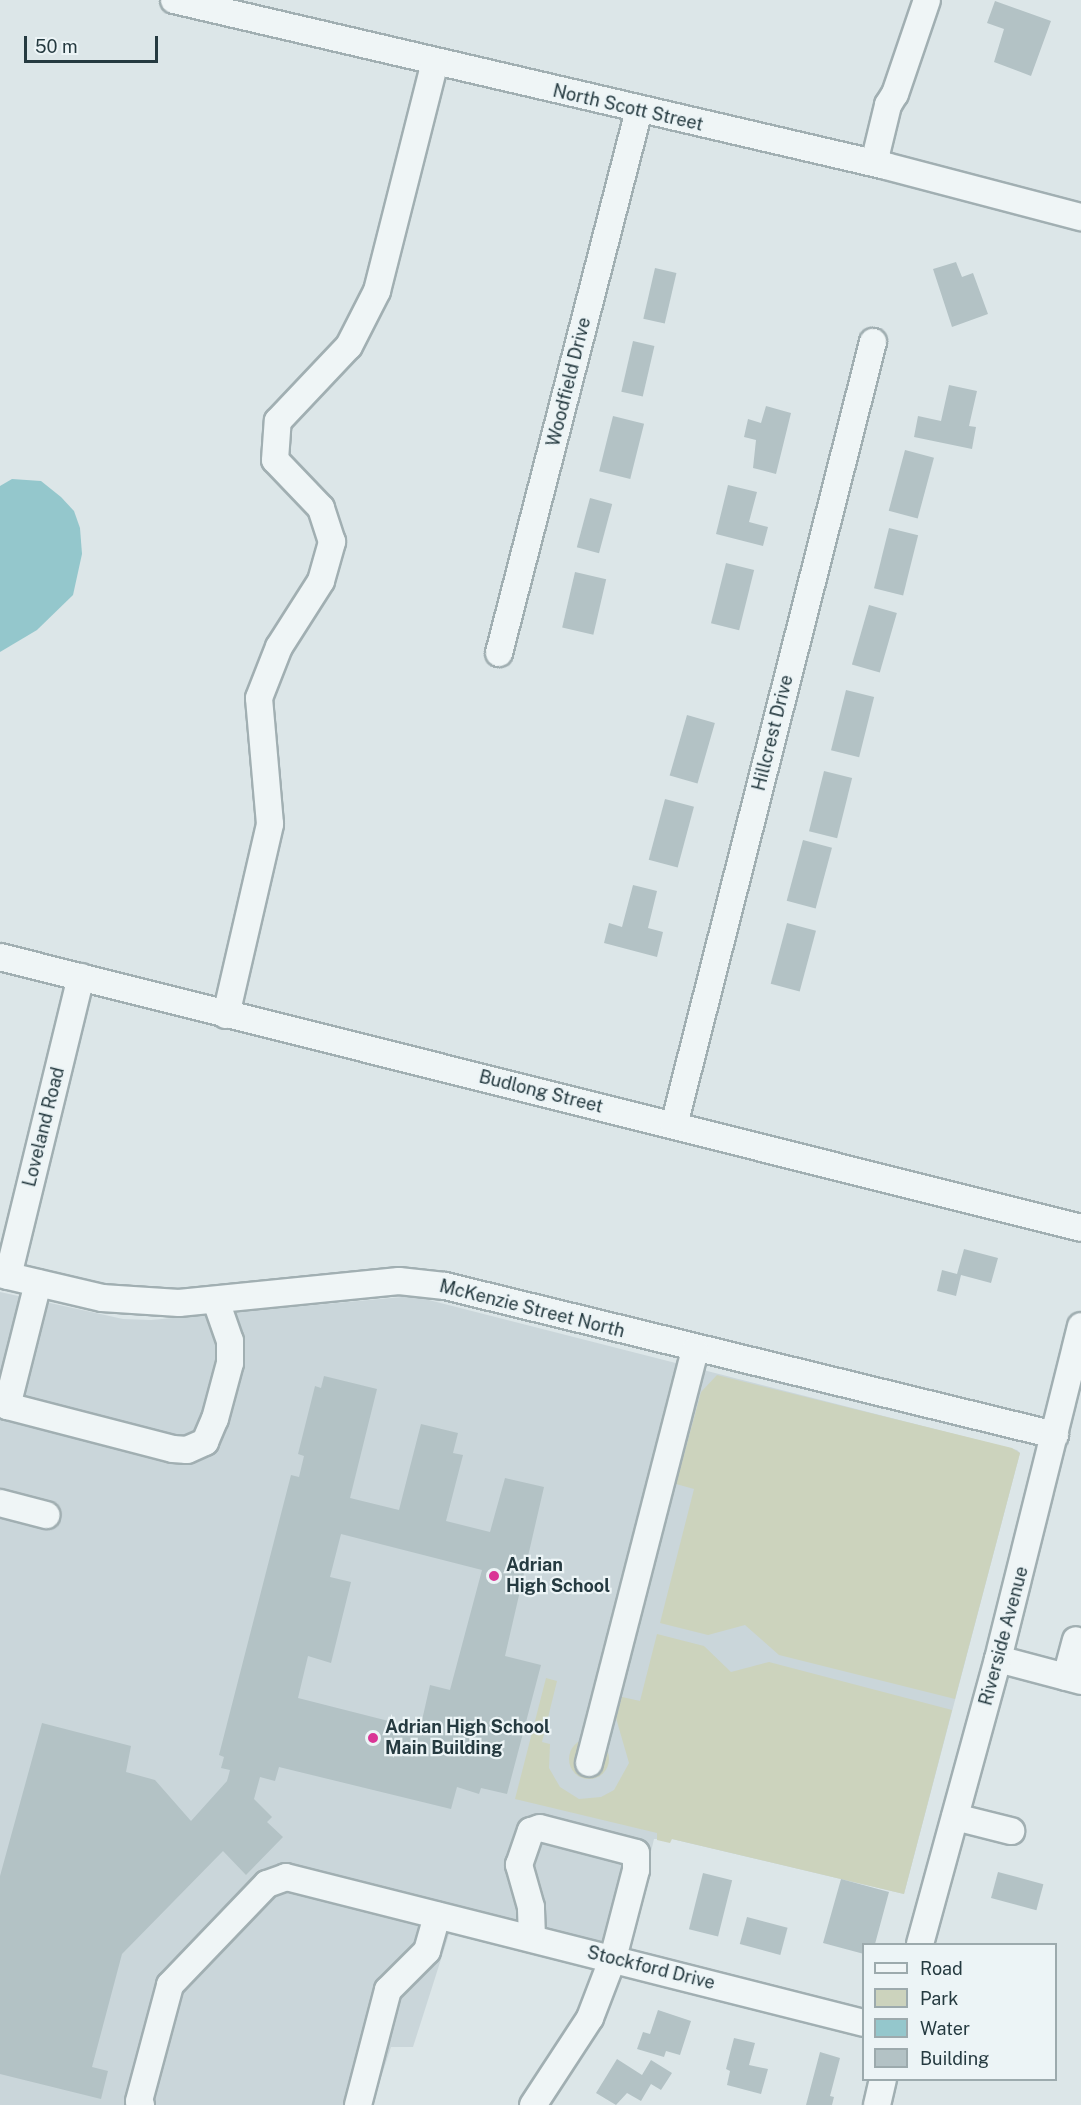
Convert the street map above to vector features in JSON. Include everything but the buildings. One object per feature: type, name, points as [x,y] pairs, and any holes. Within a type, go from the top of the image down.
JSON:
[{"type":"street","name":"North Scott Street","points":[[174,0],[880,165],[1081,217]]},
{"type":"street","points":[[880,165],[888,105],[895,94],[927,0]]},
{"type":"street","points":[[226,1015],[270,825],[259,698],[279,647],[321,581],[332,542],[321,508],[275,460],[278,421],[349,346],[376,291],[435,62]]},
{"type":"street","name":"Woodfield Drive","points":[[499,653],[639,110]]},
{"type":"street","name":"Hillcrest Drive","points":[[674,1125],[873,342]]},
{"type":"street","name":"Budlong Street","points":[[0,957],[1081,1228]]},
{"type":"street","name":"Loveland Road","points":[[4,1275],[81,978]]},
{"type":"street","name":"McKenzie Street North","points":[[4,1275],[136,1302],[216,1301],[399,1281],[494,1297],[695,1350],[1055,1436]]},
{"type":"street","points":[[38,1283],[8,1406],[173,1449],[187,1450],[206,1442],[230,1363],[230,1341],[216,1301]]},
{"type":"street","name":"Riverside Avenue","points":[[920,1943],[998,1659],[1055,1436],[1076,1371],[1081,1326]]},
{"type":"street","points":[[589,1763],[695,1350]]},
{"type":"street","points":[[0,1503],[46,1515]]},
{"type":"street","points":[[998,1659],[1074,1679],[1076,1640]]},
{"type":"street","points":[[955,1817],[1011,1831]]},
{"type":"street","points":[[532,1938],[531,1907],[519,1865],[526,1835],[540,1828],[636,1853],[636,1870],[613,1958],[590,2018],[533,2105]]},
{"type":"street","name":"Stockford Drive","points":[[141,2105],[138,2100],[170,1985],[267,1884],[286,1877],[862,2022]]},
{"type":"street","points":[[358,2105],[387,1990],[427,1951],[437,1915]]},
{"type":"street","points":[[877,2105],[883,2081]]},
{"type":"shaded area","name":"Adrian High School","points":[[0,1292],[123,1319],[151,1320],[413,1296],[1017,1450],[1020,1453],[904,1894],[672,1839],[654,1839],[628,1948],[450,1931],[413,2047],[391,2047],[372,2105],[0,2105]]},
{"type":"green space","points":[[717,1375],[1012,1448],[1020,1453],[955,1699],[779,1655],[745,1625],[708,1635],[660,1623],[694,1489],[676,1484],[701,1392]]},
{"type":"green space","points":[[657,1634],[704,1646],[731,1672],[769,1662],[952,1710],[904,1894],[672,1839],[670,1843],[657,1840],[657,1833],[515,1799],[546,1678],[557,1681],[542,1742],[550,1744],[549,1768],[560,1787],[579,1799],[601,1797],[614,1790],[629,1763],[616,1718],[622,1697],[640,1701]]},
{"type":"green space","points":[[589,1739],[597,1740],[603,1745],[608,1751],[608,1767],[603,1773],[597,1778],[589,1779],[581,1778],[575,1773],[570,1767],[569,1759],[570,1751],[575,1745],[581,1740]]},
{"type":"water","points":[[12,479],[41,481],[61,497],[74,511],[80,528],[82,554],[73,595],[37,630],[0,652],[0,486]]},
{"type":"place","name":"Adrian High School","points":[[494,1576]]},
{"type":"place","name":"Adrian High School Main Building","points":[[373,1738]]}]
